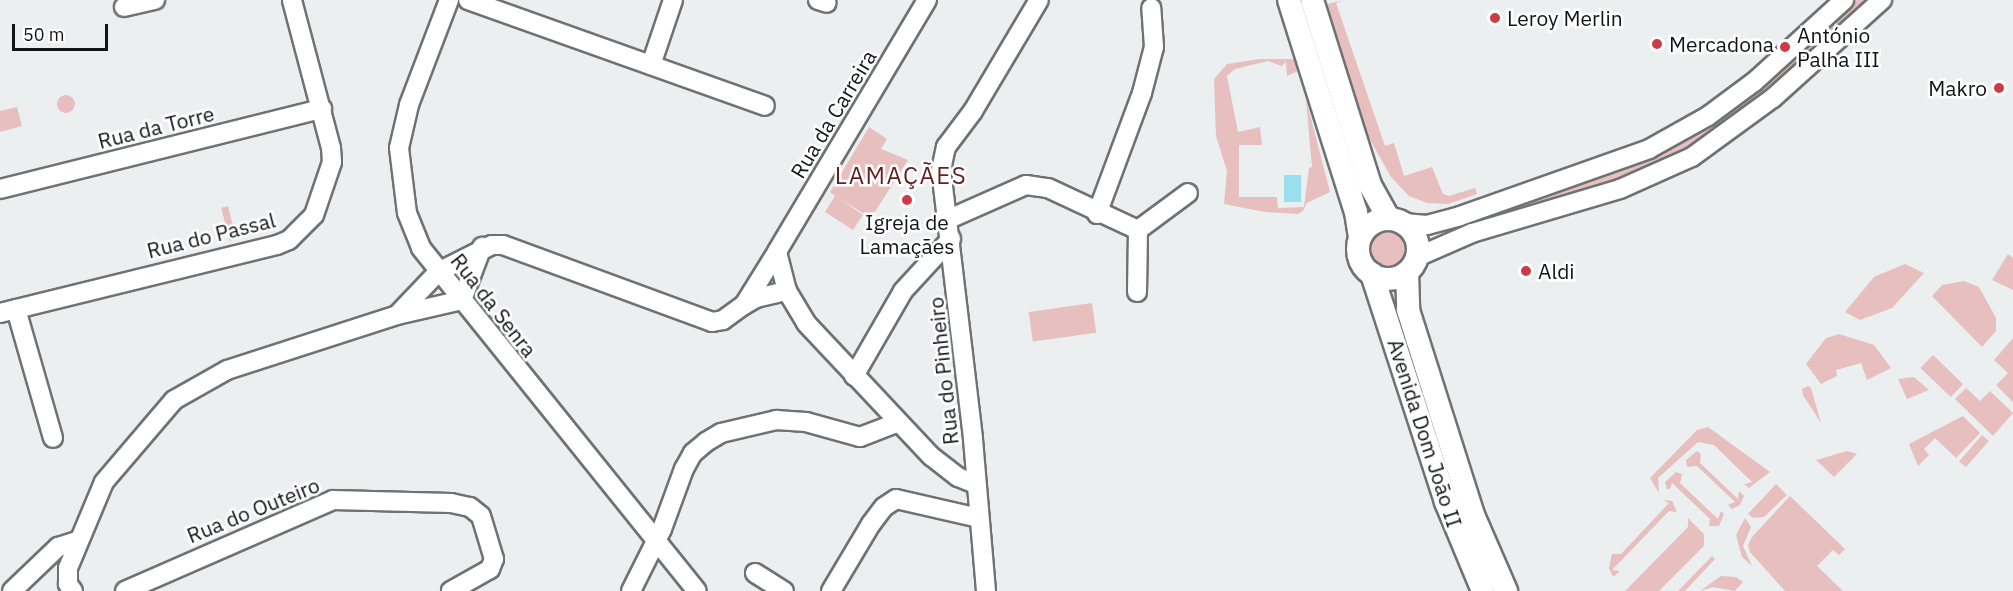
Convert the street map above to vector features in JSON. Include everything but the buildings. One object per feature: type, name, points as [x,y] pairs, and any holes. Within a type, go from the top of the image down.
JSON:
[{"type":"main road","name":"Avenida Dom João II","points":[[1289,0],[1356,212],[1360,238],[1358,255],[1372,274],[1446,502],[1483,591]]},
{"type":"main road","name":"Avenida Dom João II","points":[[1312,0],[1370,184],[1397,221],[1414,235],[1408,310],[1473,515],[1506,591]]},
{"type":"main road","points":[[1360,238],[1375,222],[1397,221]]},
{"type":"main road","points":[[1372,274],[1391,279],[1412,265]]},
{"type":"street","points":[[124,7],[155,0]]},
{"type":"street","name":"Rua do Passal","points":[[8,311],[289,240],[314,215],[332,162],[322,109],[292,0]]},
{"type":"street","name":"Rua da Senra","points":[[449,0],[409,105],[399,148],[407,213],[421,248],[655,542],[697,591]]},
{"type":"street","points":[[468,0],[765,106]]},
{"type":"street","points":[[651,65],[673,0]]},
{"type":"street","name":"Rua da Carreira","points":[[744,305],[927,0]]},
{"type":"street","name":"Rua do Pinheiro","points":[[986,591],[950,219],[941,170],[946,147],[973,111],[1039,0]]},
{"type":"street","points":[[1397,221],[1445,220],[1611,166],[1649,149],[1708,116],[1754,82],[1844,0]]},
{"type":"street","points":[[1412,265],[1472,233],[1620,189],[1692,157],[1773,98],[1882,0]]},
{"type":"street","points":[[1096,214],[1138,104],[1154,47],[1151,8]]},
{"type":"street","name":"Rua da Torre","points":[[0,189],[322,109]]},
{"type":"street","points":[[950,219],[1026,185],[1048,188],[1096,214],[1138,230]]},
{"type":"street","points":[[1138,230],[1188,193]]},
{"type":"street","points":[[1137,292],[1138,230]]},
{"type":"street","points":[[854,376],[903,291],[951,239]]},
{"type":"street","points":[[397,315],[438,272],[482,247],[503,245],[712,322],[723,320],[756,298],[787,291]]},
{"type":"street","points":[[73,591],[68,584],[68,568],[104,482],[120,459],[184,394],[227,370],[397,315],[462,300],[482,247]]},
{"type":"street","points":[[777,252],[787,291],[806,323],[897,423],[931,456],[958,477],[975,484]]},
{"type":"street","points":[[8,311],[53,438]]},
{"type":"street","points":[[631,591],[655,542],[688,461],[721,433],[776,420],[806,422],[860,437],[897,423]]},
{"type":"street","points":[[831,591],[871,524],[896,499],[980,518]]},
{"type":"street","name":"Rua do Outeiro","points":[[125,591],[308,508],[344,501],[470,507],[481,516],[494,559],[490,569],[451,591]]},
{"type":"street","points":[[12,591],[58,547],[79,540]]},
{"type":"street","points":[[755,573],[784,591]]},
{"type":"shaded area","points":[[1345,0],[1336,3],[1385,146],[1394,143],[1404,176],[1432,167],[1443,194],[1449,196],[1475,188],[1477,194],[1448,204],[1427,203],[1409,196],[1391,177],[1368,136],[1327,4]]},
{"type":"shaded area","points":[[1857,0],[1872,0],[1767,94],[1704,140],[1636,175],[1456,233],[1453,225],[1634,165],[1699,131],[1753,92]]},
{"type":"shaded area","points":[[1260,59],[1294,59],[1298,71],[1287,76],[1286,62],[1282,66],[1268,61],[1235,69],[1227,76],[1238,132],[1260,127],[1262,145],[1239,145],[1239,197],[1277,197],[1278,208],[1304,207],[1309,168],[1312,167],[1306,99],[1330,192],[1307,203],[1303,211],[1298,214],[1265,212],[1224,204],[1227,171],[1216,136],[1214,79],[1227,64]]},
{"type":"shaded area","points":[[66,95],[72,98],[75,104],[72,110],[66,113],[60,110],[57,104],[60,98]]},
{"type":"shaded area","points":[[17,107],[22,126],[0,132],[0,111]]},
{"type":"shaded area","points":[[869,127],[887,139],[881,149],[908,160],[871,218],[840,199],[863,215],[853,230],[825,212],[835,196],[830,192]]},
{"type":"shaded area","points":[[228,206],[236,239],[229,241],[221,208]]},
{"type":"shaded area","points":[[1388,227],[1397,228],[1404,233],[1409,240],[1409,258],[1404,265],[1397,270],[1388,271],[1379,270],[1372,265],[1367,258],[1366,249],[1367,240],[1372,233],[1379,228]]},
{"type":"shaded area","points":[[2008,254],[2013,258],[2013,290],[1992,280]]},
{"type":"shaded area","points":[[1905,264],[1924,273],[1892,308],[1860,320],[1845,312],[1874,277]]},
{"type":"shaded area","points":[[1964,281],[1979,287],[1996,318],[1996,331],[1982,347],[1932,296],[1942,285]]},
{"type":"shaded area","points":[[1092,303],[1096,333],[1033,342],[1029,312]]},
{"type":"shaded area","points":[[1839,334],[1874,345],[1891,368],[1867,380],[1861,363],[1836,370],[1837,376],[1821,384],[1806,364],[1826,338]]},
{"type":"shaded area","points":[[2013,338],[2013,402],[1996,385],[2008,373],[1994,360]]},
{"type":"shaded area","points":[[1933,355],[1963,384],[1951,397],[1920,368]]},
{"type":"shaded area","points":[[1914,377],[1929,390],[1907,399],[1898,379]]},
{"type":"shaded area","points":[[1808,386],[1811,388],[1821,423],[1803,395],[1802,389]]},
{"type":"shaded area","points":[[1966,388],[1980,401],[1990,391],[2013,413],[1993,436],[1955,399]]},
{"type":"shaded area","points":[[1963,416],[1980,433],[1956,458],[1935,438],[1924,449],[1929,455],[1918,466],[1909,444]]},
{"type":"shaded area","points":[[1708,427],[1770,472],[1749,488],[1744,484],[1752,482],[1714,445],[1698,442],[1658,478],[1659,493],[1650,478],[1697,430]]},
{"type":"shaded area","points":[[1982,435],[1989,441],[1966,467],[1959,461]]},
{"type":"shaded area","points":[[1697,451],[1701,454],[1700,463],[1738,499],[1739,491],[1744,496],[1740,505],[1732,509],[1728,505],[1735,502],[1697,466],[1687,467],[1686,460]]},
{"type":"shaded area","points":[[1847,451],[1857,454],[1834,477],[1816,460]]},
{"type":"shaded area","points":[[1676,472],[1682,474],[1680,483],[1718,519],[1721,511],[1724,514],[1719,526],[1709,526],[1710,519],[1672,483],[1670,489],[1667,489],[1665,482]]},
{"type":"shaded area","points":[[1776,484],[1787,495],[1764,517],[1753,518],[1748,514]]},
{"type":"shaded area","points":[[1790,496],[1845,549],[1839,555],[1833,550],[1817,566],[1843,591],[1785,591],[1750,552],[1748,545],[1752,537]]},
{"type":"shaded area","points":[[1663,500],[1672,501],[1677,512],[1669,511],[1612,570],[1620,571],[1613,577],[1609,568],[1612,554],[1621,554],[1669,503]]},
{"type":"shaded area","points":[[1688,518],[1704,534],[1704,546],[1659,591],[1625,591],[1688,527]]},
{"type":"shaded area","points":[[1745,518],[1751,527],[1743,546],[1752,566],[1742,557],[1736,535]]},
{"type":"shaded area","points":[[1712,556],[1715,559],[1685,591],[1678,591]]},
{"type":"shaded area","points":[[1721,576],[1736,577],[1743,582],[1735,591],[1713,587],[1700,591]]},
{"type":"water","points":[[1284,175],[1301,175],[1301,202],[1284,202]]},
{"type":"place","name":"Leroy Merlin","points":[[1495,18]]},
{"type":"place","name":"Mercadona","points":[[1657,44]]},
{"type":"place","name":"António Palha III","points":[[1785,47]]},
{"type":"place","name":"Makro","points":[[1999,88]]},
{"type":"place","name":"Igreja de Lamaçães","points":[[907,200]]},
{"type":"place","name":"Aldi","points":[[1526,271]]},
{"type":"district","name":"LAMAÇÃES","points":[[901,176]]}]
